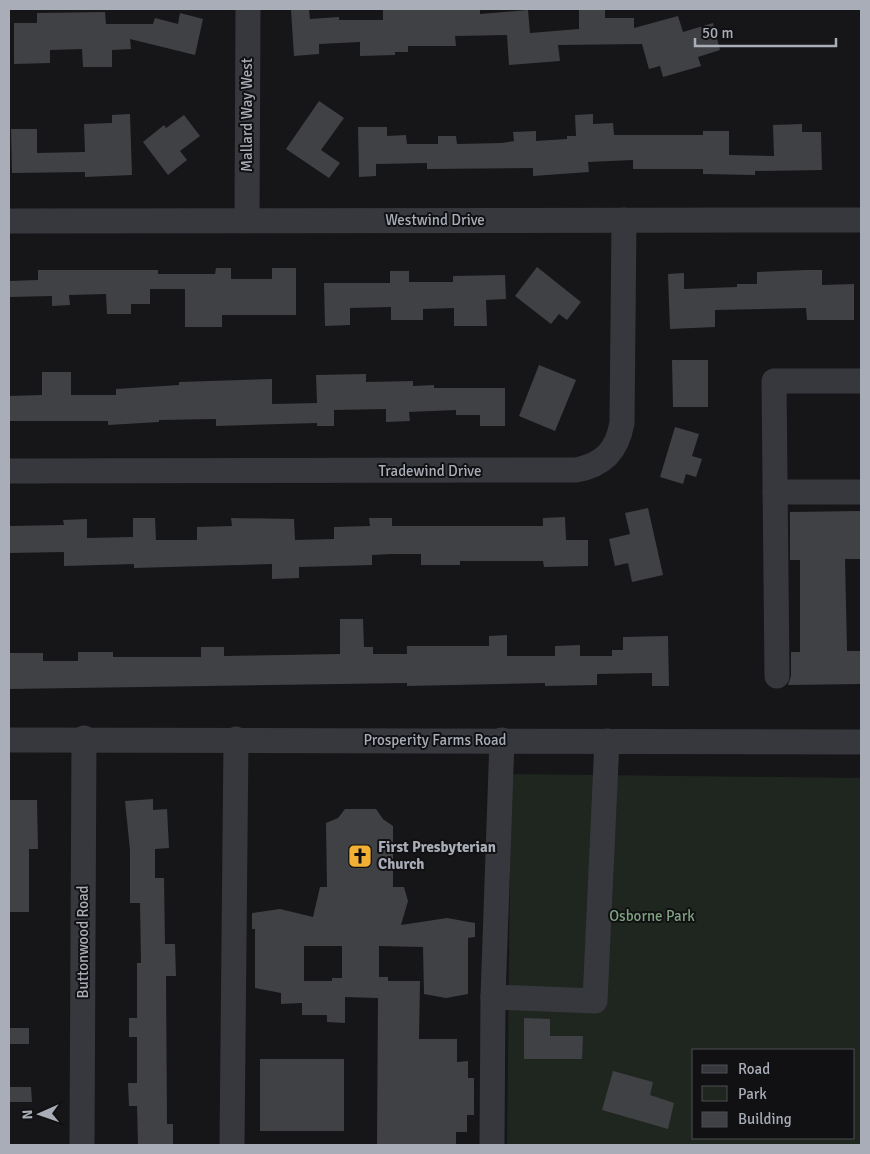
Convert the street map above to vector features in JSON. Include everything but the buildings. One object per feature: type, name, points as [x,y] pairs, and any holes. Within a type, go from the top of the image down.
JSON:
[{"type":"street","name":"Mallard Way West","points":[[247,220],[248,9]]},
{"type":"street","name":"Tradewind Drive","points":[[9,471],[576,470],[590,468],[603,461],[613,451],[620,438],[622,423],[624,220]]},
{"type":"street","name":"Westwind Drive","points":[[9,221],[861,220]]},
{"type":"street","points":[[777,676],[774,381],[861,381]]},
{"type":"street","points":[[775,492],[861,492]]},
{"type":"street","name":"Prosperity Farms Road","points":[[9,740],[84,738],[861,742]]},
{"type":"street","name":"Buttonwood Road","points":[[82,1145],[84,738]]},
{"type":"street","points":[[232,1145],[236,739]]},
{"type":"street","points":[[492,1145],[493,996],[502,740]]},
{"type":"street","points":[[493,996],[595,1001],[607,741]]},
{"type":"green space","name":"Osborne Park","points":[[511,774],[861,778],[861,1145],[507,1145]]},
{"type":"place","name":"First Presbyterian Church","points":[[360,856]]}]
